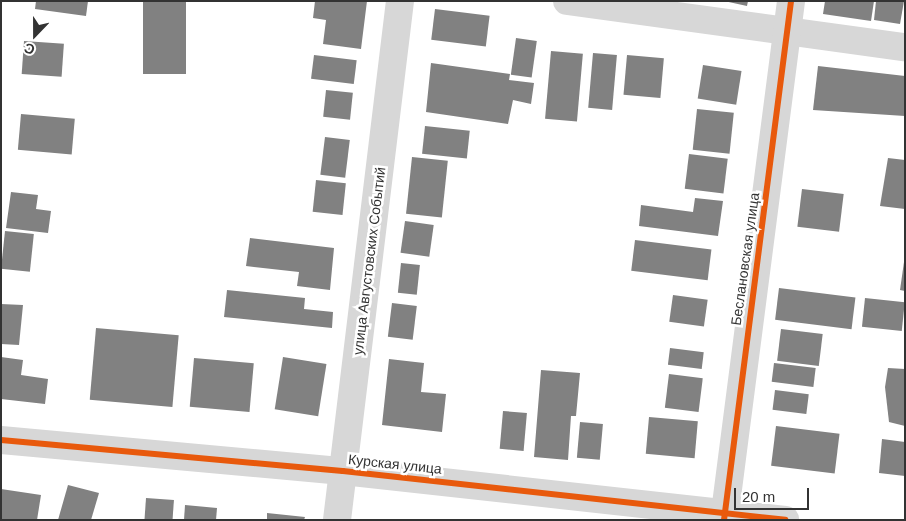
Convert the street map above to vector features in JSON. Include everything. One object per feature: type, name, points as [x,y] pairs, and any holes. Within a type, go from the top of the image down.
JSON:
[{"type":"street","name":"улица Августовских Событий","points":[[337,520],[400,1]]},
{"type":"street","points":[[567,1],[905,47]]},
{"type":"street","name":"Беслановская улица","points":[[724,516],[791,1]]},
{"type":"street","name":"Курская улица","points":[[1,440],[343,471],[724,516],[785,520]]},
{"type":"building","points":[[36,1],[88,1],[86,16],[35,9]]},
{"type":"building","points":[[143,1],[186,1],[186,74],[143,74]]},
{"type":"building","points":[[315,1],[367,1],[361,49],[323,44],[326,20],[313,18]]},
{"type":"building","points":[[724,1],[748,1],[747,6]]},
{"type":"building","points":[[825,1],[874,1],[871,21],[823,14]]},
{"type":"building","points":[[876,1],[904,1],[900,24],[874,20]]},
{"type":"building","points":[[435,9],[490,16],[486,46],[431,40]]},
{"type":"building","points":[[516,38],[537,41],[532,78],[511,75]]},
{"type":"building","points":[[24,41],[64,44],[62,77],[22,74]]},
{"type":"building","points":[[551,51],[583,54],[577,122],[545,119]]},
{"type":"building","points":[[593,53],[617,55],[612,110],[588,108]]},
{"type":"building","points":[[314,55],[357,60],[354,84],[311,79]]},
{"type":"building","points":[[627,55],[664,58],[660,98],[624,95]]},
{"type":"building","points":[[431,63],[510,74],[509,80],[534,83],[531,104],[513,100],[508,124],[426,112]]},
{"type":"building","points":[[703,65],[742,71],[736,105],[698,99]]},
{"type":"building","points":[[818,66],[905,76],[905,116],[813,110]]},
{"type":"building","points":[[326,90],[353,93],[350,120],[323,117]]},
{"type":"building","points":[[697,109],[734,113],[730,154],[693,150]]},
{"type":"building","points":[[21,114],[75,119],[72,155],[18,150]]},
{"type":"building","points":[[425,126],[470,131],[467,159],[422,154]]},
{"type":"building","points":[[325,137],[350,140],[345,178],[320,175]]},
{"type":"building","points":[[689,154],[728,159],[723,193],[685,189]]},
{"type":"building","points":[[412,157],[448,161],[442,217],[406,214]]},
{"type":"building","points":[[888,158],[905,160],[905,209],[880,206]]},
{"type":"building","points":[[316,180],[346,183],[342,215],[313,212]]},
{"type":"building","points":[[802,189],[844,194],[839,232],[797,227]]},
{"type":"building","points":[[11,192],[38,195],[36,209],[51,211],[48,233],[6,228]]},
{"type":"building","points":[[695,198],[723,201],[718,236],[639,226],[641,205],[693,212]]},
{"type":"building","points":[[405,221],[434,225],[429,257],[401,253]]},
{"type":"building","points":[[5,231],[34,234],[30,272],[1,269]]},
{"type":"building","points":[[250,238],[334,248],[330,290],[297,286],[299,272],[246,266]]},
{"type":"building","points":[[635,240],[711,249],[708,280],[631,271]]},
{"type":"building","points":[[905,262],[905,291],[900,290]]},
{"type":"building","points":[[401,263],[420,265],[417,295],[398,293]]},
{"type":"building","points":[[779,288],[855,297],[852,329],[775,320]]},
{"type":"building","points":[[227,290],[305,298],[304,309],[333,312],[332,328],[224,317]]},
{"type":"building","points":[[673,295],[708,300],[704,327],[669,322]]},
{"type":"building","points":[[865,298],[905,302],[902,331],[862,327]]},
{"type":"building","points":[[392,303],[417,306],[413,340],[388,337]]},
{"type":"building","points":[[1,304],[23,305],[19,345],[1,344]]},
{"type":"building","points":[[96,328],[179,335],[172,407],[90,400]]},
{"type":"building","points":[[781,329],[823,334],[819,366],[777,361]]},
{"type":"building","points":[[670,348],[704,352],[702,369],[668,365]]},
{"type":"building","points":[[1,357],[23,360],[21,375],[48,379],[45,404],[1,399]]},
{"type":"building","points":[[283,357],[326,364],[318,416],[275,409]]},
{"type":"building","points":[[194,358],[254,363],[250,412],[190,407]]},
{"type":"building","points":[[389,359],[424,363],[421,392],[446,394],[442,432],[382,425]]},
{"type":"building","points":[[774,363],[816,368],[813,387],[772,382]]},
{"type":"building","points":[[888,368],[905,369],[905,426],[889,422],[885,387]]},
{"type":"building","points":[[541,370],[580,373],[576,416],[571,416],[568,460],[534,457]]},
{"type":"building","points":[[669,374],[703,378],[699,412],[665,408]]},
{"type":"building","points":[[775,390],[809,394],[806,414],[773,410]]},
{"type":"building","points":[[503,411],[527,413],[524,451],[500,449]]},
{"type":"building","points":[[649,417],[698,421],[695,458],[646,454]]},
{"type":"building","points":[[580,422],[603,424],[600,460],[577,458]]},
{"type":"building","points":[[776,426],[840,434],[835,474],[771,466]]},
{"type":"building","points":[[882,439],[905,442],[905,476],[879,473]]},
{"type":"building","points":[[68,485],[99,493],[91,520],[58,520]]},
{"type":"building","points":[[1,489],[41,495],[37,520],[1,520]]},
{"type":"building","points":[[146,498],[174,500],[173,520],[144,520]]},
{"type":"building","points":[[185,505],[217,508],[216,520],[184,520]]},
{"type":"building","points":[[267,513],[305,517],[304,520],[267,520]]},
{"type":"cycle path","points":[[724,520],[791,1]]},
{"type":"cycle path","points":[[1,440],[343,471],[785,520]]}]
